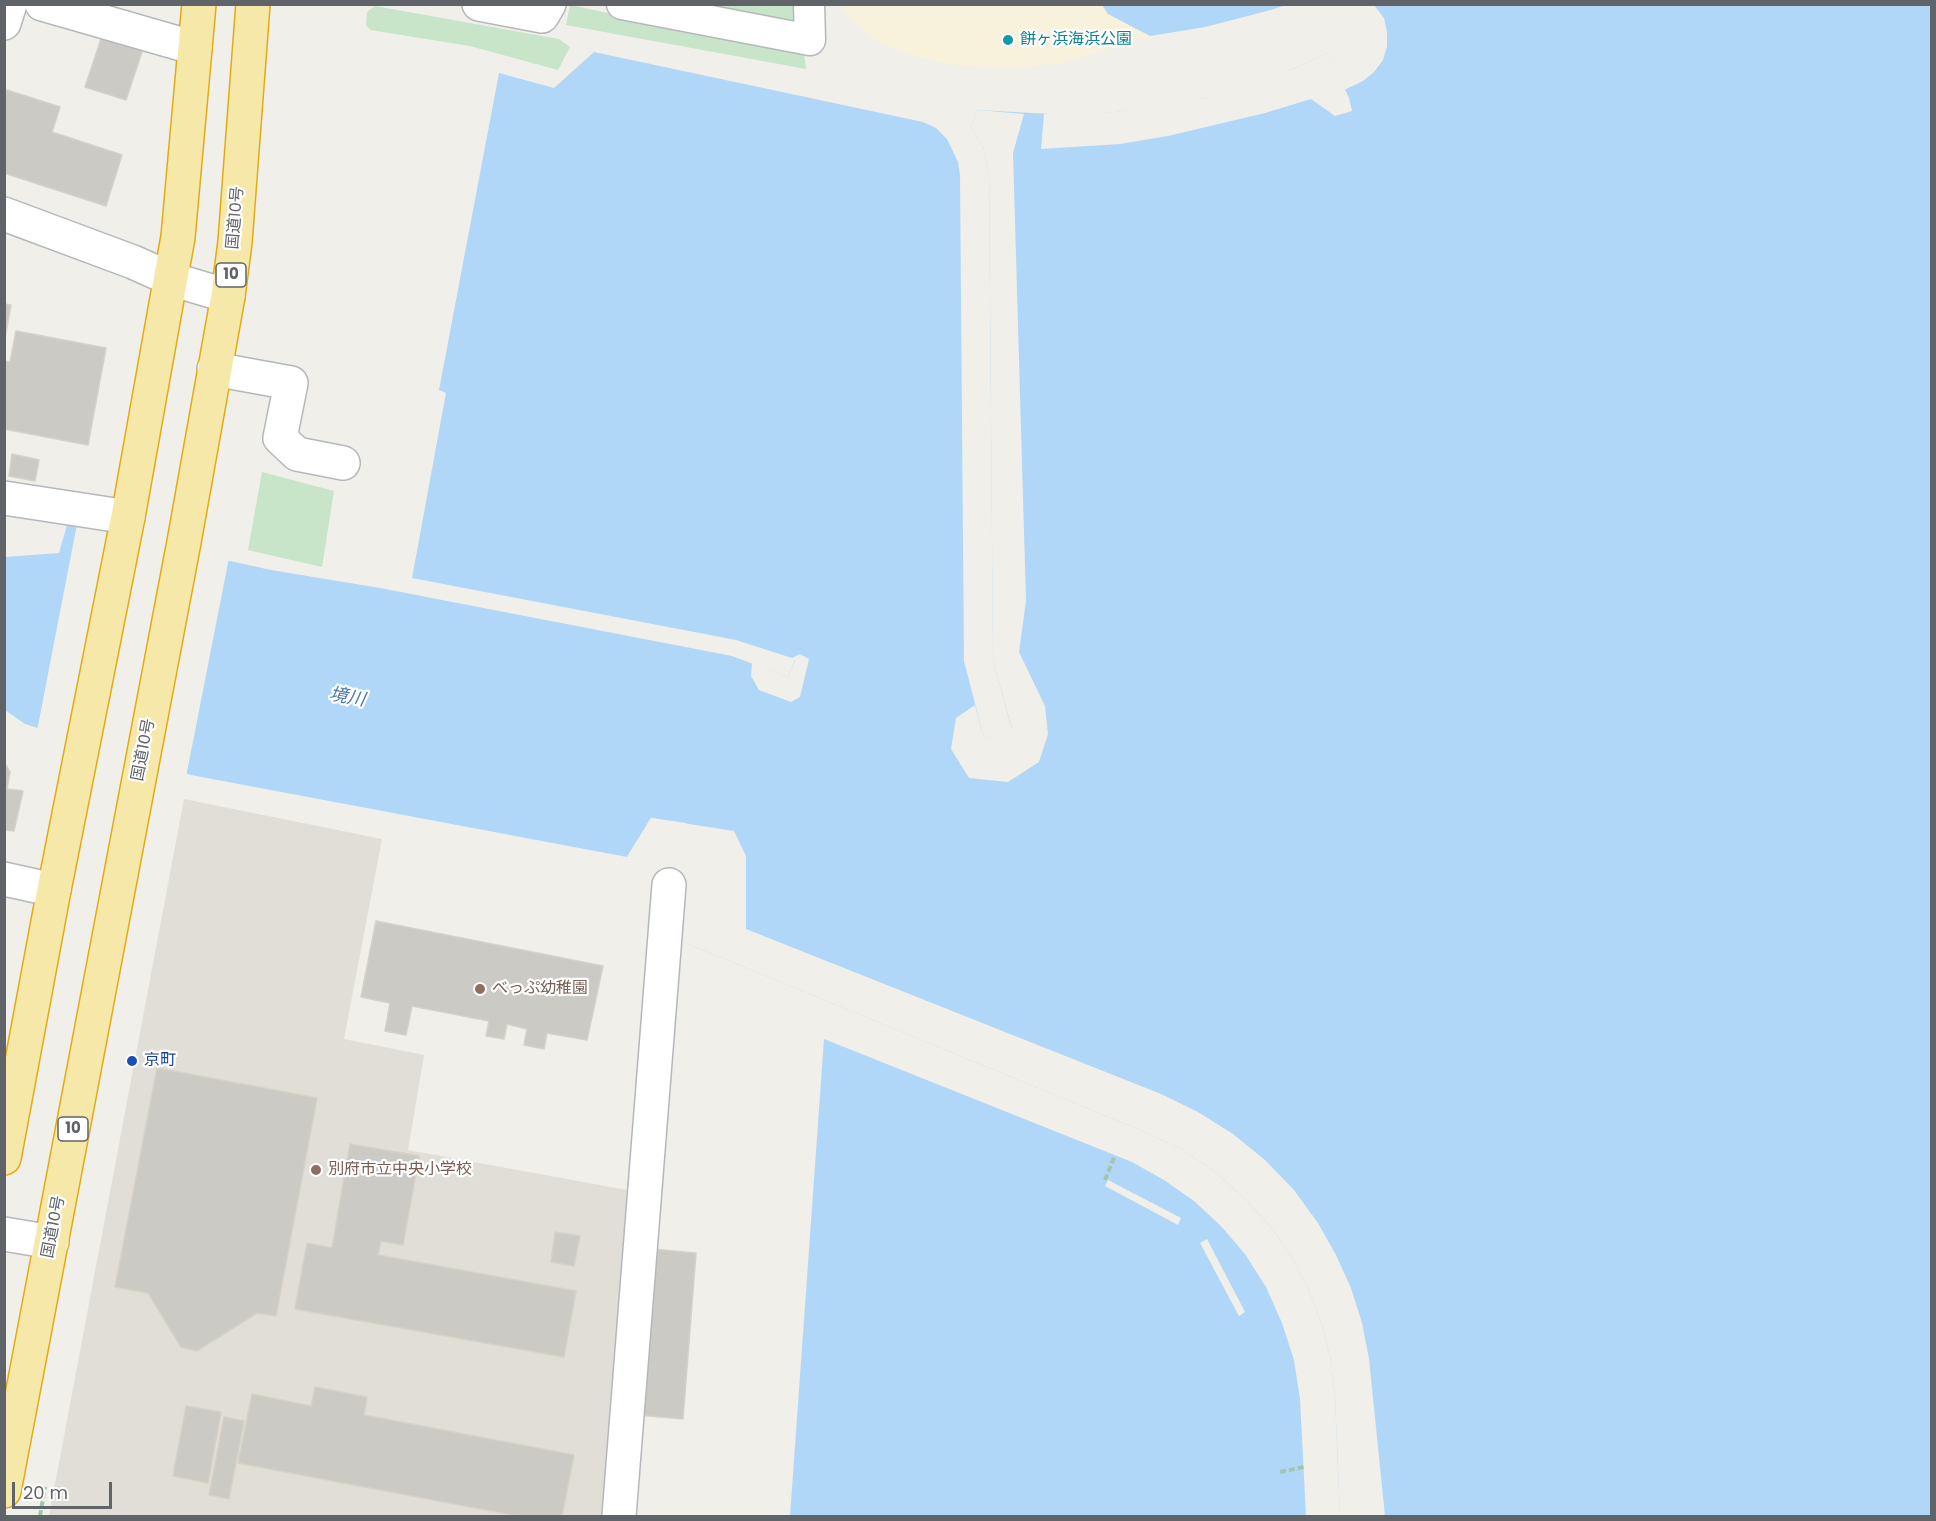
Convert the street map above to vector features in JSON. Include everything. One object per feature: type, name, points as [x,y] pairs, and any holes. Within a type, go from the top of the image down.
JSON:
[{"type":"highway","points":[[4,1158],[127,524],[171,279],[178,237],[199,4]]},
{"type":"highway","name":"国道10号","points":[[4,1491],[184,542],[228,296],[235,242],[253,4]]},
{"type":"street","points":[[4,23],[10,4]]},
{"type":"street","points":[[42,4],[195,48]]},
{"type":"street","points":[[479,4],[542,16],[549,4]]},
{"type":"street","points":[[622,4],[810,40],[808,4]]},
{"type":"street","points":[[4,214],[133,262],[171,279],[228,296]]},
{"type":"street","points":[[214,369],[291,383],[280,438],[297,454],[344,463]]},
{"type":"street","points":[[4,498],[127,524]]},
{"type":"street","points":[[4,879],[54,891]]},
{"type":"street","points":[[619,1516],[669,885]]},
{"type":"street","points":[[4,1234],[52,1242]]},
{"type":"path","points":[[1105,1180],[1115,1155]]},
{"type":"path","points":[[1280,1472],[1304,1467]]},
{"type":"path","points":[[40,1516],[45,1487]]},
{"type":"shaded area","name":"別府市立中央小学校","points":[[184,799],[382,839],[344,1039],[424,1055],[408,1150],[627,1190],[604,1516],[49,1516]]},
{"type":"green space","points":[[570,5],[804,54],[806,69],[566,25]]},
{"type":"green space","points":[[663,5],[799,5],[799,14],[794,22]]},
{"type":"green space","points":[[375,6],[559,39],[570,47],[558,70],[470,46],[370,30],[366,25],[367,12]]},
{"type":"green space","points":[[262,472],[334,491],[322,567],[248,550]]},
{"type":"sand","name":"餅ヶ浜海浜公園","points":[[843,5],[1102,5],[1109,14],[1150,36],[1063,63],[1010,69],[954,65],[909,55],[880,43],[843,11]]},
{"type":"water","points":[[1102,5],[1286,5],[1205,27],[1150,36],[1108,14]]},
{"type":"water","name":"境川","points":[[1374,5],[1931,5],[1931,1516],[1340,1516],[1335,1397],[1331,1361],[1322,1325],[1309,1291],[1292,1258],[1271,1227],[1244,1198],[1214,1171],[1181,1149],[1145,1132],[676,939],[686,823],[651,818],[627,857],[191,775],[25,724],[5,710],[5,557],[59,553],[67,525],[271,570],[380,588],[732,656],[788,677],[795,659],[736,640],[412,578],[446,393],[439,390],[499,73],[554,88],[594,52],[923,122],[936,128],[947,139],[958,162],[960,175],[964,661],[984,738],[1012,730],[993,660],[989,173],[983,146],[971,128],[977,110],[1070,115],[1162,106],[1204,98],[1247,86],[1328,53],[1344,90],[1363,81],[1383,60],[1387,46],[1387,32],[1384,18]]},
{"type":"water","points":[[824,1039],[1132,1162],[1164,1180],[1194,1201],[1221,1226],[1245,1254],[1266,1287],[1282,1323],[1294,1360],[1300,1399],[1306,1516],[790,1516]]},
{"type":"pier","points":[[1328,53],[1349,98],[1352,111],[1335,116],[1311,99],[1265,113],[1168,136],[1120,144],[1041,149],[1044,114],[1116,112],[1204,98],[1288,71]]},
{"type":"pier","points":[[977,110],[1024,114],[1013,153],[1026,601],[1019,652],[1045,706],[1048,734],[1039,762],[1008,782],[969,778],[951,749],[956,718],[975,705],[984,738],[1012,729],[993,660],[989,173],[983,146],[971,128]]},
{"type":"pier","points":[[77,524],[229,558],[186,777],[37,731]]},
{"type":"pier","points":[[800,654],[809,659],[800,697],[791,702],[759,690],[751,676],[752,663],[788,677],[795,660],[792,658]]},
{"type":"pier","points":[[651,818],[734,831],[746,856],[746,929],[1161,1094],[1198,1112],[1233,1134],[1265,1160],[1294,1190],[1318,1223],[1351,1288],[1362,1323],[1369,1359],[1385,1516],[1340,1516],[1335,1397],[1331,1361],[1322,1325],[1309,1291],[1292,1258],[1271,1227],[1244,1198],[1214,1171],[1181,1149],[1145,1132],[676,939],[683,826],[653,821],[630,857],[627,857]]},
{"type":"pier","points":[[1108,1180],[1181,1218],[1178,1225],[1105,1186]]},
{"type":"pier","points":[[1207,1239],[1245,1312],[1239,1316],[1200,1243]]},
{"type":"building","points":[[103,33],[144,46],[126,100],[85,87]]},
{"type":"building","points":[[7,90],[60,107],[52,132],[122,155],[106,206],[4,173],[4,98]]},
{"type":"building","points":[[4,304],[11,305],[4,343]]},
{"type":"building","points":[[16,331],[106,348],[88,445],[4,429],[4,361],[10,362]]},
{"type":"building","points":[[12,454],[39,460],[35,481],[9,476]]},
{"type":"building","points":[[4,762],[10,772],[7,789],[23,791],[14,831],[4,830]]},
{"type":"building","points":[[376,921],[603,966],[587,1040],[547,1033],[544,1049],[524,1045],[527,1029],[507,1024],[504,1039],[486,1036],[489,1021],[412,1006],[406,1035],[385,1031],[390,1003],[361,997]]},
{"type":"building","points":[[157,1068],[317,1098],[276,1316],[257,1313],[197,1351],[181,1347],[148,1293],[115,1287]]},
{"type":"building","points":[[350,1144],[419,1156],[403,1245],[381,1241],[378,1255],[576,1291],[564,1357],[295,1309],[307,1243],[332,1248]]},
{"type":"building","points":[[555,1232],[580,1236],[574,1266],[551,1262]]},
{"type":"building","points":[[652,1249],[696,1253],[683,1419],[638,1415]]},
{"type":"building","points":[[315,1387],[367,1397],[364,1415],[574,1455],[562,1516],[518,1516],[238,1463],[252,1394],[311,1406]]},
{"type":"building","points":[[186,1406],[221,1412],[208,1483],[173,1476]]},
{"type":"building","points":[[224,1417],[244,1421],[229,1499],[209,1495]]},
{"type":"place","name":"餅ヶ浜海浜公園","points":[[1008,40]]},
{"type":"place","name":"べっぷ幼稚園","points":[[480,989]]},
{"type":"place","name":"京町","points":[[132,1061]]},
{"type":"place","name":"別府市立中央小学校","points":[[316,1170]]}]
